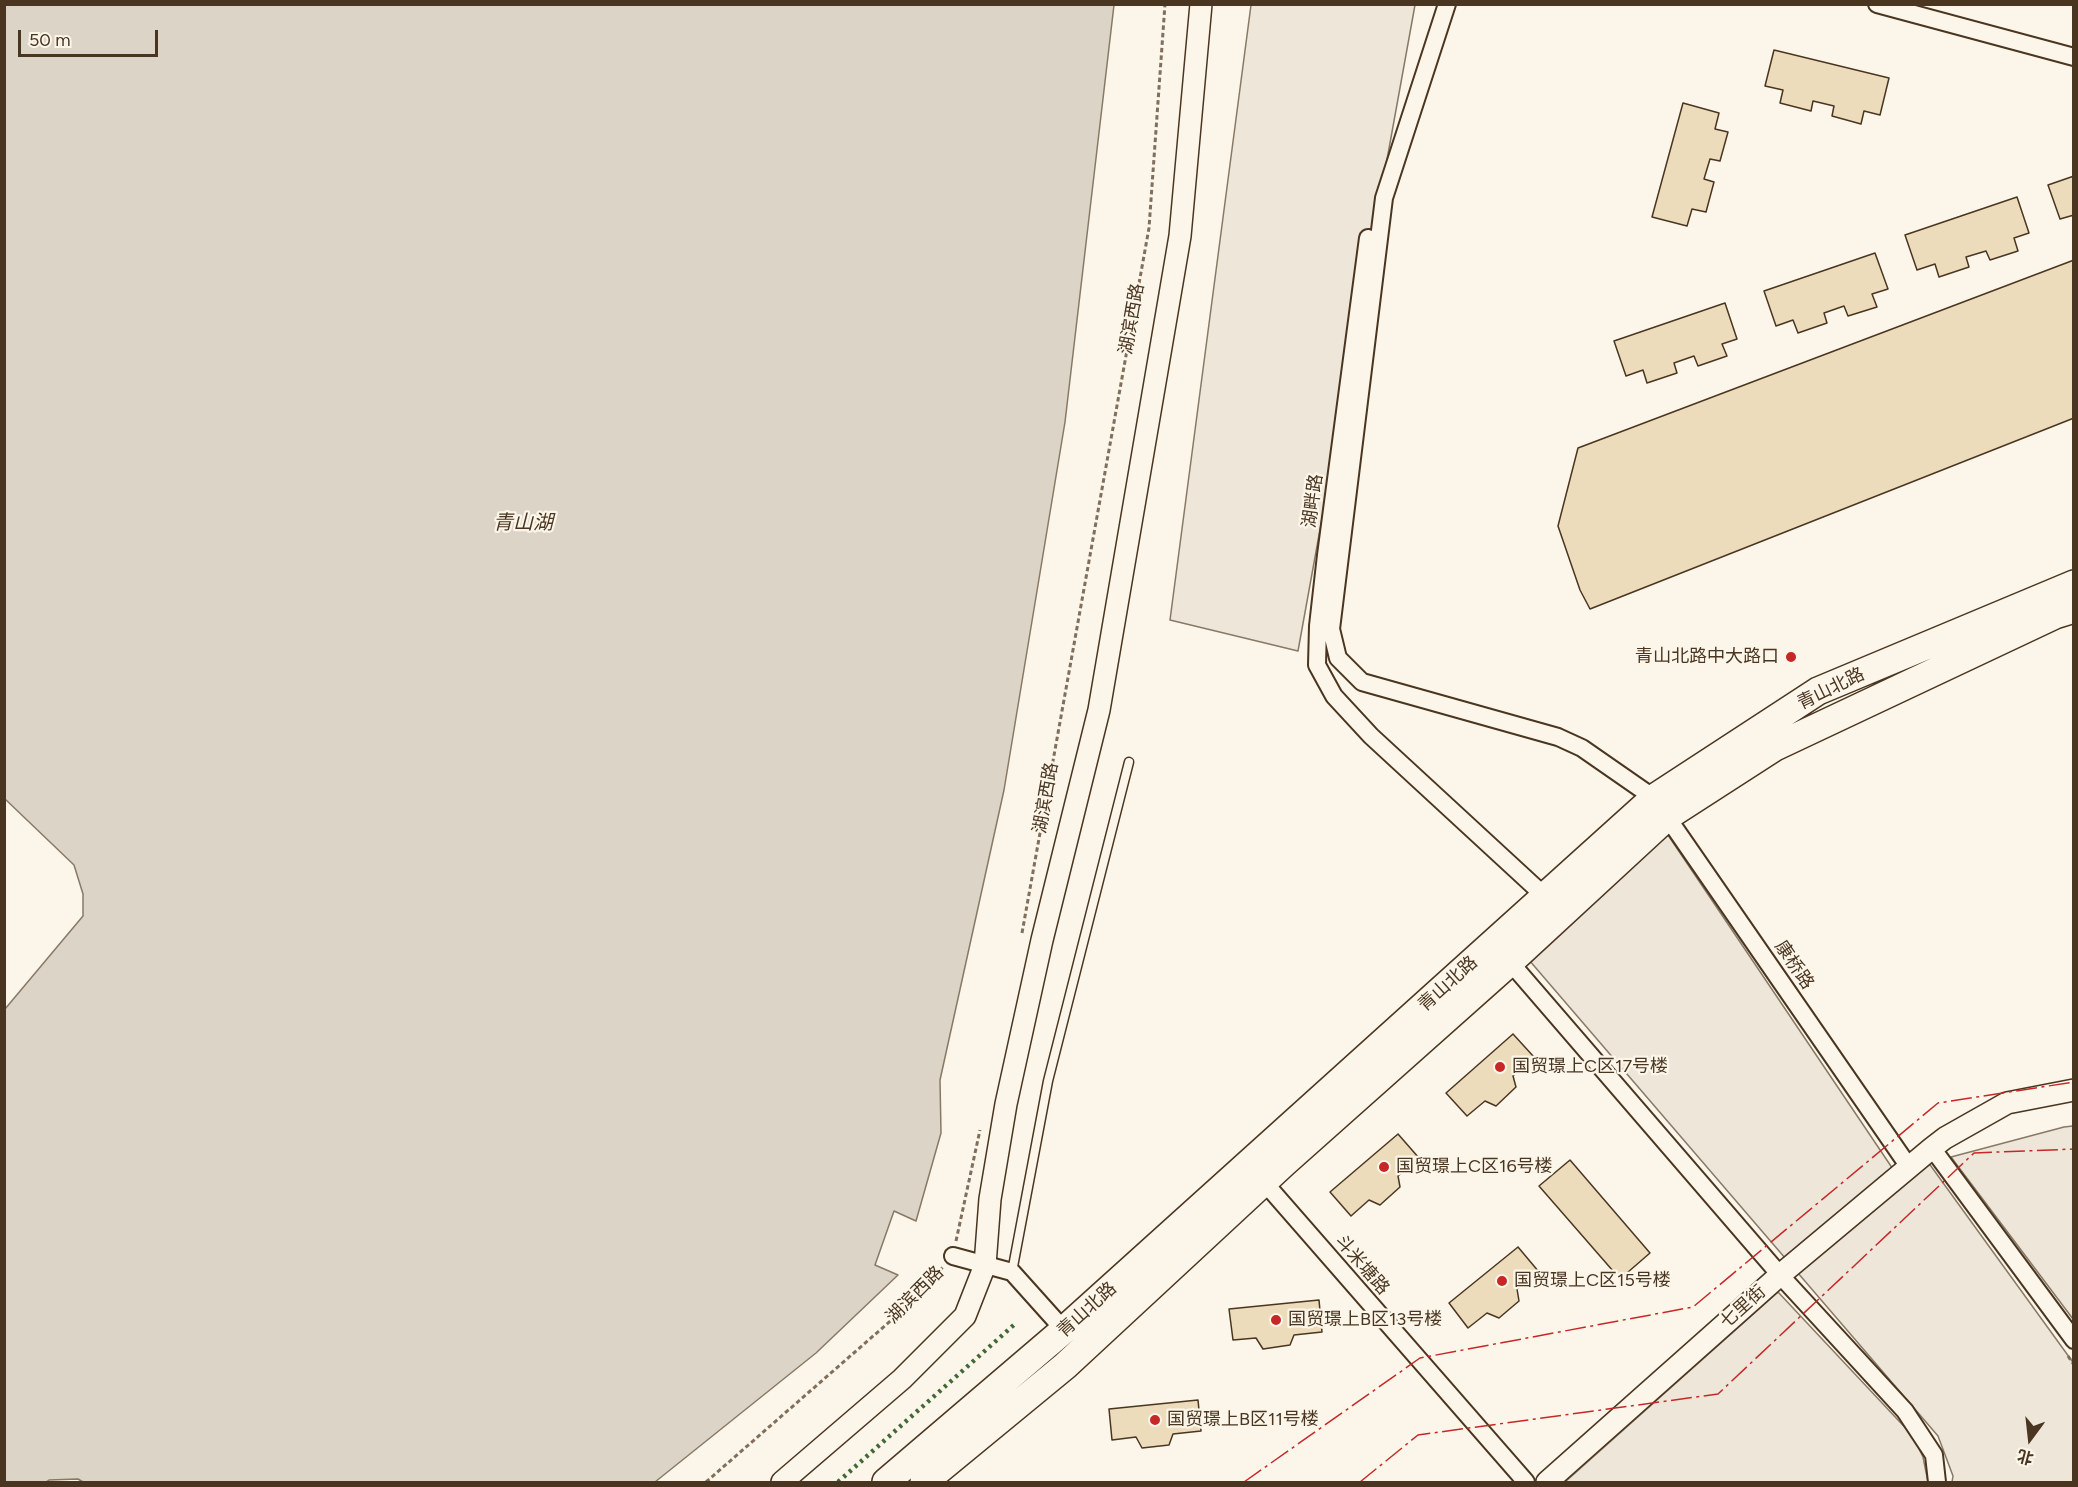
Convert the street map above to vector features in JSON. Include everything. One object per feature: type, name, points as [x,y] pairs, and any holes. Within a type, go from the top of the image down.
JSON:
[{"type":"main road","name":"青山北路","points":[[886,1482],[1553,904],[1655,801],[1818,691],[2073,584]]},
{"type":"main road","name":"青山北路","points":[[1655,801],[2044,620],[2073,609]]},
{"type":"main road","name":"青山北路","points":[[924,1482],[1065,1366],[1264,1182],[1509,962],[1553,904]]},
{"type":"street","name":"湖滨西路","points":[[782,1482],[902,1379],[964,1316],[985,1265],[990,1199],[1006,1104],[1042,940],[1100,710],[1180,236],[1201,4]]},
{"type":"street","name":"湖畔路","points":[[1434,4],[1373,194],[1317,626],[1317,665],[1334,696],[1371,736],[1553,904]]},
{"type":"street","name":"湖畔路","points":[[1447,4],[1384,198],[1332,629],[1338,658],[1362,681],[1558,737],[1582,748],[1655,801]]},
{"type":"street","points":[[1877,4],[2073,57]]},
{"type":"street","name":"康桥路","points":[[1655,801],[1909,1167]]},
{"type":"street","points":[[1509,962],[1780,1275],[1905,1411],[1934,1455],[1937,1482]]},
{"type":"street","name":"七里街","points":[[1546,1482],[1780,1275],[1938,1143],[2007,1103],[2073,1090]]},
{"type":"street","points":[[1938,1143],[2073,1340]]},
{"type":"street","name":"斗米塘路","points":[[1264,1182],[1526,1482]]},
{"type":"street","points":[[953,1256],[1012,1272],[1064,1330]]},
{"type":"lane","points":[[1012,1272],[1048,1081],[1129,762]]},
{"type":"path","name":"湖滨西路","points":[[1020,942],[1149,228],[1165,4]]},
{"type":"path","name":"湖滨西路","points":[[706,1482],[903,1310],[953,1256],[980,1128]]},
{"type":"shaded area","points":[[1251,5],[1415,5],[1298,651],[1170,620]]},
{"type":"shaded area","points":[[1668,835],[1903,1184],[1928,1162],[2072,1361],[2074,1365],[2073,1482],[1952,1482],[1953,1476],[1938,1436],[1529,960]]},
{"type":"shaded area","points":[[2074,1126],[2073,1319],[1951,1157]]},
{"type":"shaded area","points":[[1778,1292],[1913,1436],[1923,1457],[1928,1482],[1565,1482]]},
{"type":"water","name":"青山湖","points":[[5,4],[1114,5],[1065,422],[1004,790],[940,1080],[941,1133],[916,1221],[894,1211],[875,1265],[898,1275],[816,1353],[655,1482],[83,1482],[78,1479],[5,1482],[5,1009],[83,916],[83,894],[74,865],[5,799]]},
{"type":"building","points":[[1774,50],[1889,78],[1880,115],[1864,111],[1861,124],[1832,116],[1834,106],[1813,101],[1811,111],[1780,103],[1783,90],[1765,86]]},
{"type":"building","points":[[1683,103],[1719,113],[1715,129],[1728,132],[1720,161],[1710,159],[1704,179],[1714,182],[1706,212],[1692,209],[1687,226],[1652,217]]},
{"type":"building","points":[[2074,176],[2074,215],[2060,219],[2048,185]]},
{"type":"building","points":[[2017,197],[2029,233],[2014,238],[2018,251],[1990,260],[1986,251],[1966,257],[1969,267],[1939,277],[1935,264],[1917,270],[1905,235]]},
{"type":"building","points":[[1875,253],[1888,289],[1872,294],[1877,307],[1848,316],[1844,306],[1824,313],[1827,323],[1798,333],[1793,320],[1776,326],[1764,291]]},
{"type":"building","points":[[2074,260],[2074,418],[1590,609],[1580,590],[1558,526],[1578,448]]},
{"type":"building","points":[[1725,303],[1737,339],[1722,344],[1727,356],[1698,366],[1694,356],[1674,363],[1677,373],[1647,383],[1643,370],[1626,376],[1614,341]]},
{"type":"building","name":"国贸璟上C区17号楼","points":[[1513,1034],[1534,1057],[1513,1076],[1516,1087],[1496,1106],[1485,1101],[1467,1116],[1446,1093]]},
{"type":"building","name":"国贸璟上C区16号楼","points":[[1398,1134],[1419,1158],[1398,1176],[1400,1187],[1380,1205],[1369,1200],[1351,1216],[1330,1192]]},
{"type":"building","points":[[1570,1160],[1650,1253],[1620,1279],[1539,1186]]},
{"type":"building","name":"国贸璟上C区15号楼","points":[[1518,1247],[1539,1272],[1517,1289],[1519,1301],[1499,1318],[1487,1313],[1468,1328],[1449,1303]]},
{"type":"building","name":"国贸璟上B区13号楼","points":[[1319,1300],[1322,1332],[1294,1335],[1290,1345],[1263,1349],[1256,1338],[1233,1340],[1229,1309]]},
{"type":"building","name":"国贸璟上B区11号楼","points":[[1198,1400],[1201,1431],[1173,1434],[1169,1445],[1142,1448],[1136,1437],[1112,1440],[1109,1409]]},
{"type":"hedge","points":[[838,1482],[1016,1323]]},
{"type":"power","points":[[1244,1482],[1420,1358],[1693,1307],[1938,1103],[2074,1082]]},
{"type":"power","points":[[1360,1482],[1418,1435],[1718,1394],[1974,1153],[2074,1149]]},
{"type":"place","name":"青山北路中大路口","points":[[1791,657]]},
{"type":"place","name":"国贸璟上C区17号楼","points":[[1500,1067]]},
{"type":"place","name":"国贸璟上C区16号楼","points":[[1384,1167]]},
{"type":"place","name":"国贸璟上C区15号楼","points":[[1502,1281]]},
{"type":"place","name":"国贸璟上B区13号楼","points":[[1276,1320]]},
{"type":"place","name":"国贸璟上B区11号楼","points":[[1155,1420]]}]
